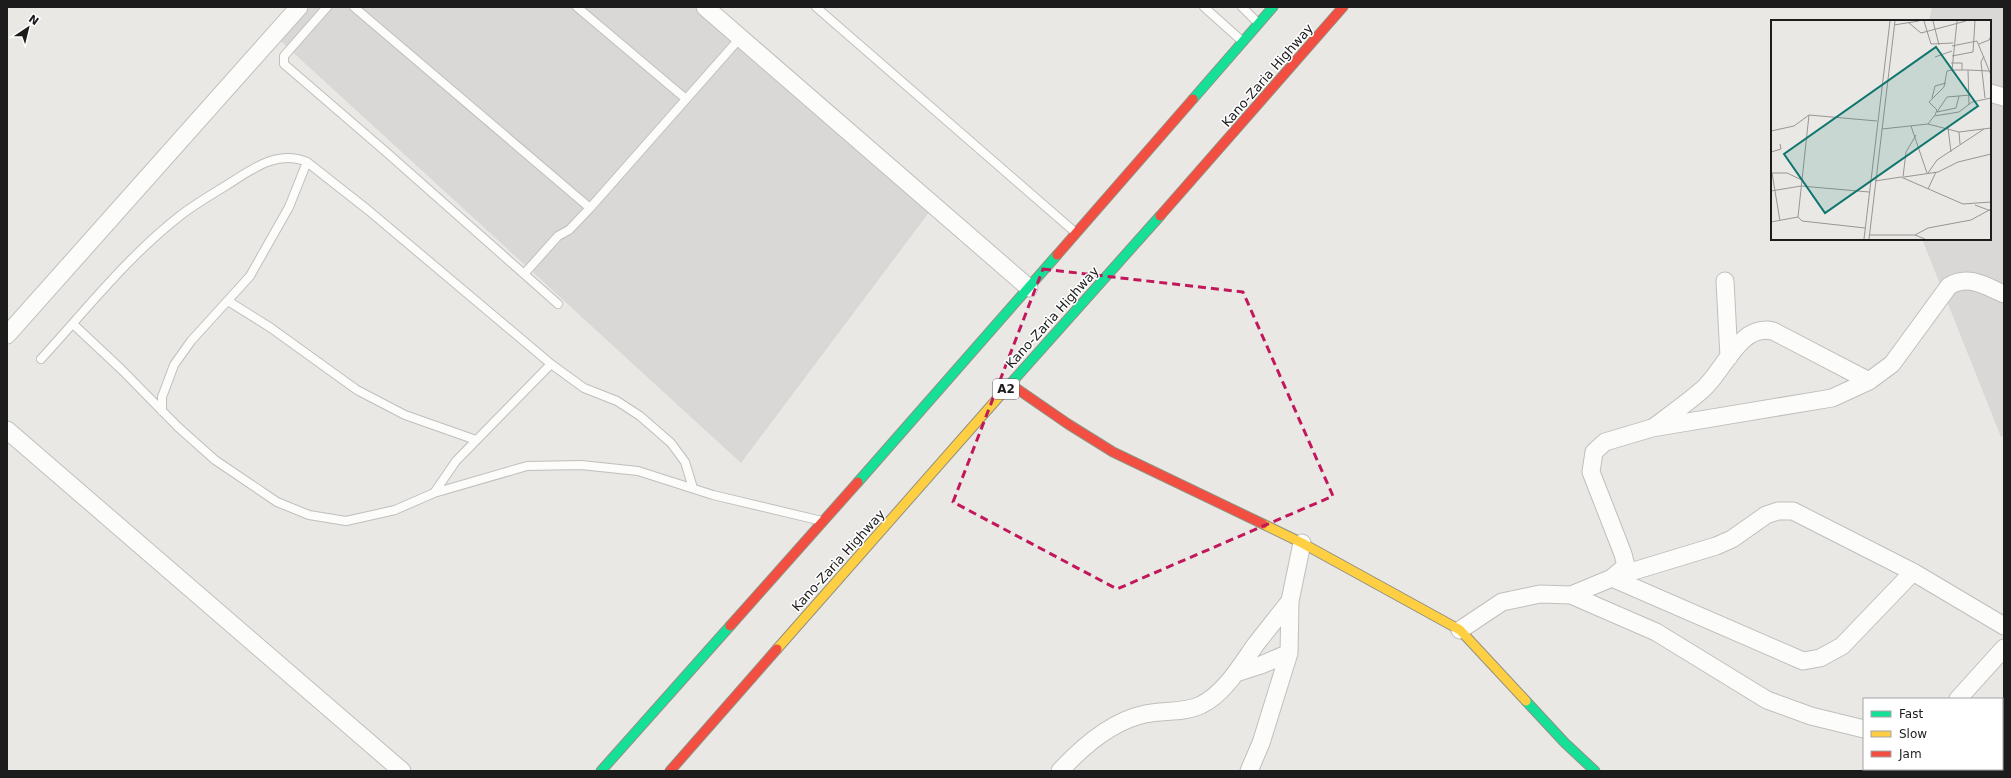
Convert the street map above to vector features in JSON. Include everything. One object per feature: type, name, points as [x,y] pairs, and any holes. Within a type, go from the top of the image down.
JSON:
[{"type":"main road","points":[[601,771],[1077,234],[1273,7]]},
{"type":"main road","name":"Kano-Zaria Highway","points":[[670,771],[1010,384],[1237,130],[1343,7]]},
{"type":"main road","points":[[1010,384],[1068,424],[1113,452],[1302,543],[1460,630],[1565,744],[1595,771]]},
{"type":"street","points":[[7,335],[299,7]]},
{"type":"street","points":[[705,7],[1029,288]]},
{"type":"street","points":[[1991,93],[2004,97]]},
{"type":"street","points":[[1612,578],[1626,566],[1624,554],[1591,472],[1594,452],[1605,442],[1652,428],[1832,398],[1869,381],[1892,364],[1949,286],[1958,280],[1968,280],[2004,294]]},
{"type":"street","points":[[1725,281],[1729,357]]},
{"type":"street","points":[[1652,428],[1704,389],[1742,340],[1751,333],[1765,329],[1773,331],[1869,381]]},
{"type":"street","points":[[7,430],[402,771]]},
{"type":"street","points":[[1571,595],[1612,578],[1716,546],[1732,539],[1766,515],[1778,511],[1793,511],[1913,572],[2004,626]]},
{"type":"street","points":[[1249,771],[1260,743],[1288,653],[1290,602],[1302,543]]},
{"type":"street","points":[[1612,578],[1804,661],[1820,658],[1842,646],[1913,572]]},
{"type":"street","points":[[1460,630],[1502,602],[1540,594],[1571,595],[1656,632],[1767,700],[1811,716],[1863,729]]},
{"type":"street","points":[[1060,771],[1108,730],[1144,714],[1185,710],[1202,705],[1216,695],[1236,673],[1273,622],[1290,602]]},
{"type":"street","points":[[1959,698],[2004,648]]},
{"type":"street","points":[[1236,673],[1261,665],[1288,653]]},
{"type":"lane","points":[[327,7],[284,56],[284,64],[558,304]]},
{"type":"lane","points":[[354,7],[590,208]]},
{"type":"lane","points":[[577,7],[686,99]]},
{"type":"lane","points":[[816,7],[1077,234]]},
{"type":"lane","points":[[1204,7],[1243,42]]},
{"type":"lane","points":[[1242,7],[1259,23]]},
{"type":"lane","points":[[524,274],[558,236],[569,230],[590,208],[740,38]]},
{"type":"lane","points":[[41,359],[136,254],[181,215],[255,167],[269,160],[295,158],[307,162],[368,210],[551,364],[584,388],[617,401],[640,416],[671,443],[685,462],[693,488]]},
{"type":"lane","points":[[162,411],[162,397],[174,365],[191,341],[250,276],[288,207],[307,162]]},
{"type":"lane","points":[[228,301],[271,328],[357,390],[405,415],[476,440]]},
{"type":"lane","points":[[73,324],[121,369],[162,411],[215,460],[277,502],[309,515],[346,521],[395,510],[434,493],[527,466],[581,465],[638,471],[713,495],[822,521]]},
{"type":"lane","points":[[434,493],[456,460],[551,364]]},
{"type":"highlighted area","points":[[1043,269],[1243,292],[1333,496],[1117,589],[953,502]]},
{"type":"shaded area","points":[[298,7],[698,7],[930,211],[741,463],[274,35]]},
{"type":"shaded area","points":[[1932,7],[2004,7],[2004,436],[2001,437],[1922,240],[1991,240],[1991,20],[1929,20]]},
{"type":"traffic: fast","points":[[1193,99],[1273,7]]},
{"type":"traffic: fast","points":[[1004,391],[1160,216]]},
{"type":"traffic: fast","points":[[858,482],[1057,255]]},
{"type":"traffic: fast","points":[[601,771],[730,626]]},
{"type":"traffic: fast","points":[[1526,701],[1565,743],[1595,771]]},
{"type":"traffic: slow","points":[[777,649],[1004,391]]},
{"type":"traffic: slow","points":[[1263,524],[1302,543],[1460,630],[1526,701]]},
{"type":"traffic: jam","points":[[1160,216],[1343,7]]},
{"type":"traffic: jam","points":[[1057,255],[1193,99]]},
{"type":"traffic: jam","points":[[1010,384],[1068,424],[1113,452],[1263,524]]},
{"type":"traffic: jam","points":[[730,626],[858,482]]},
{"type":"traffic: jam","points":[[670,771],[777,649]]}]
